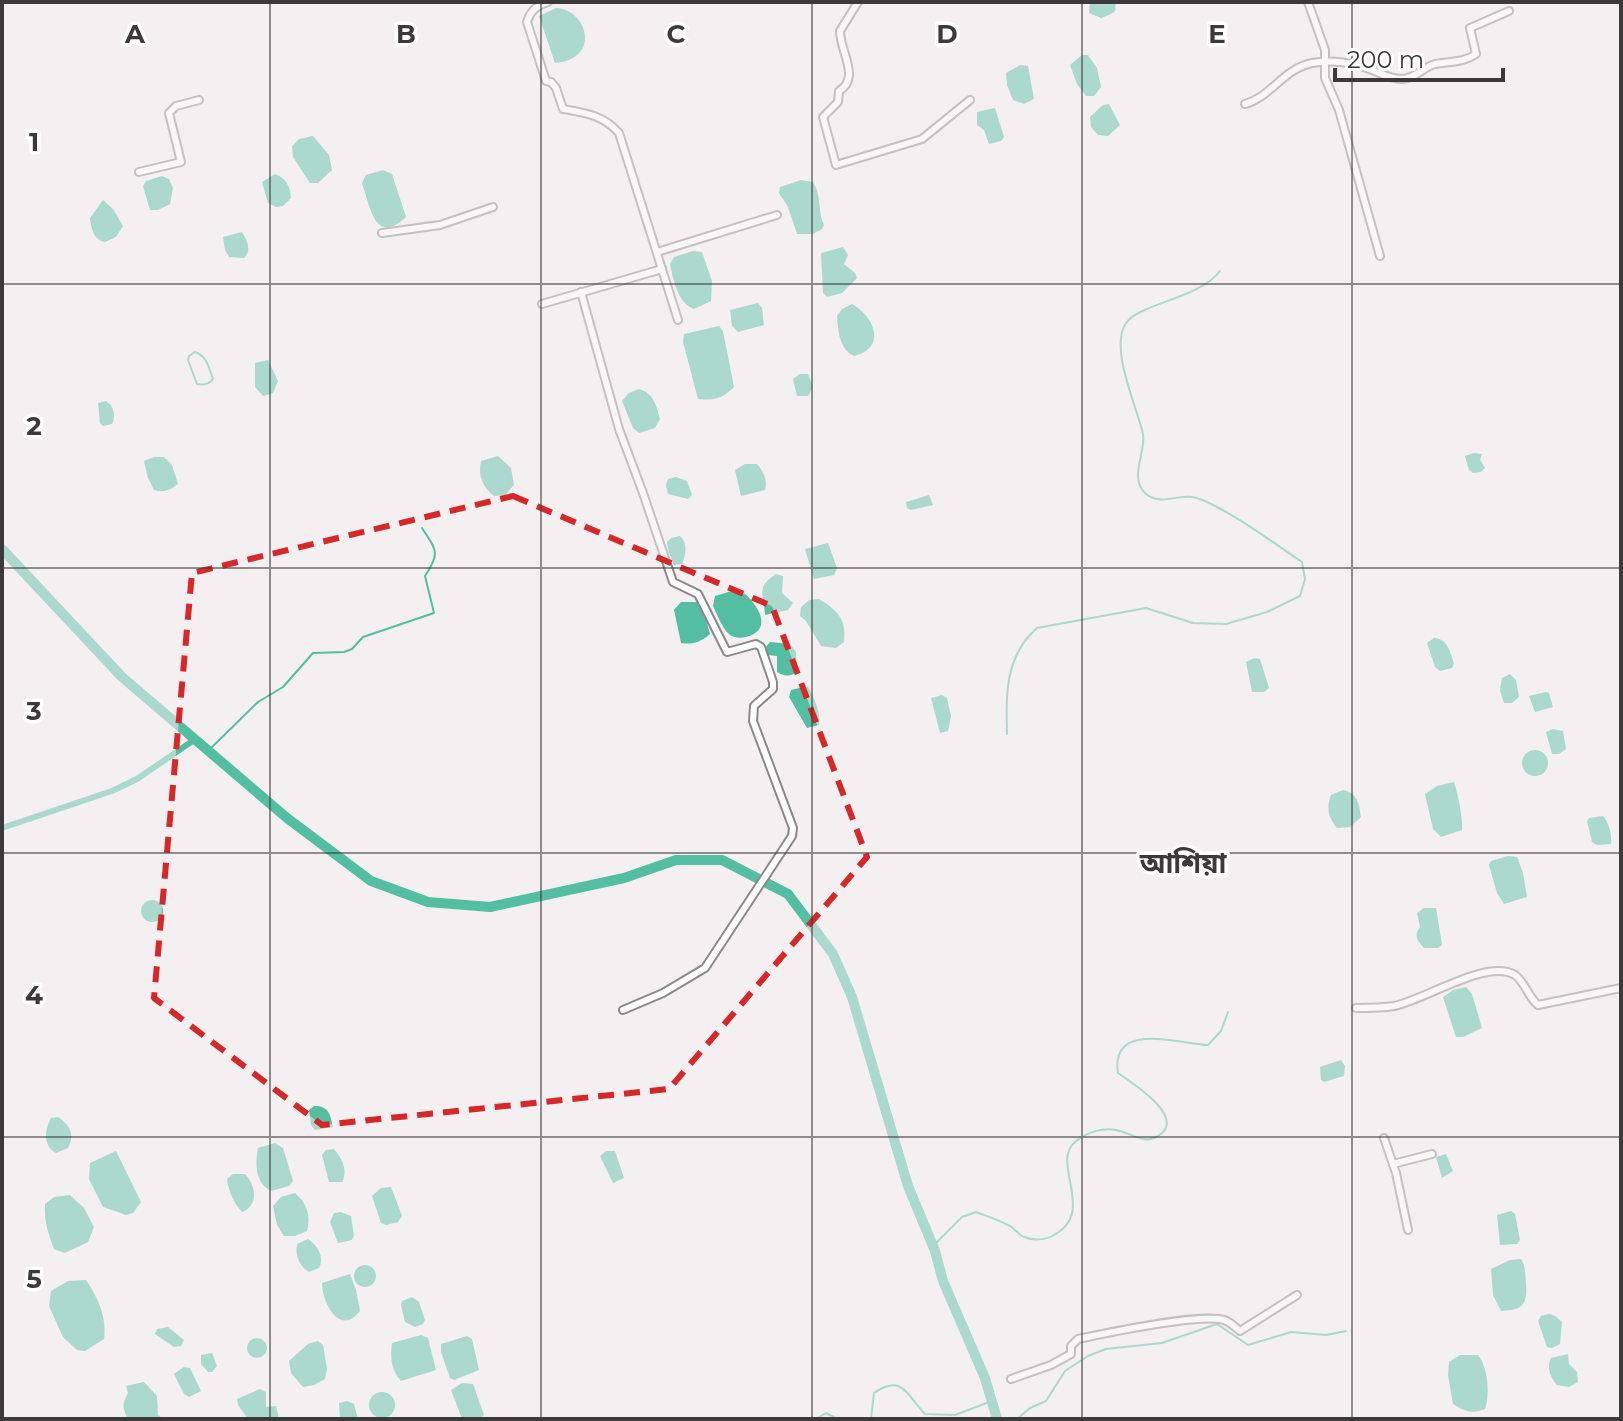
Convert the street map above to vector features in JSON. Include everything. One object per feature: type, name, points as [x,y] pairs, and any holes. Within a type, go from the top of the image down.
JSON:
[{"type":"street","points":[[548,2],[540,4],[529,14],[527,22],[546,81],[556,88],[563,109],[596,115],[610,122],[619,133],[678,320]]},
{"type":"street","points":[[858,2],[840,31],[851,78],[848,86],[839,91],[838,102],[823,117],[836,165],[922,139],[970,100]]},
{"type":"street","points":[[1308,2],[1323,42],[1325,78],[1339,110],[1380,256]]},
{"type":"street","points":[[1245,104],[1259,100],[1286,74],[1298,67],[1325,62],[1355,64],[1392,78],[1411,78],[1426,66],[1462,61],[1476,54],[1470,28],[1509,11]]},
{"type":"street","points":[[139,172],[181,162],[169,113],[176,106],[199,100]]},
{"type":"street","points":[[382,233],[440,225],[493,207]]},
{"type":"street","points":[[657,252],[777,215]]},
{"type":"street","points":[[542,304],[662,269]]},
{"type":"street","points":[[581,292],[619,429],[673,582],[698,594],[727,652],[756,644],[761,647],[773,689],[754,706],[753,721],[759,744],[793,828],[792,836],[705,968],[663,993],[623,1010]]},
{"type":"street","points":[[1356,1008],[1394,1006],[1471,977],[1499,970],[1517,976],[1531,1000],[1538,1005],[1621,988]]},
{"type":"street","points":[[1384,1138],[1408,1230]]},
{"type":"street","points":[[1393,1164],[1432,1154]]},
{"type":"street","points":[[1011,1379],[1051,1365],[1071,1354],[1071,1346],[1078,1339],[1206,1319],[1225,1320],[1240,1331],[1297,1295]]},
{"type":"highlighted area","points":[[513,496],[772,606],[867,857],[669,1089],[322,1125],[154,998],[192,573]]},
{"type":"shaded area","points":[[1090,2],[1116,2],[1115,11],[1101,18],[1089,13]]},
{"type":"shaded area","points":[[556,8],[576,16],[585,34],[579,53],[570,60],[555,63],[539,16]]},
{"type":"shaded area","points":[[1082,55],[1088,55],[1097,68],[1101,87],[1094,96],[1086,96],[1077,84],[1070,65]]},
{"type":"shaded area","points":[[1020,65],[1028,66],[1034,99],[1024,104],[1013,100],[1007,85],[1006,73]]},
{"type":"shaded area","points":[[1109,104],[1120,125],[1108,136],[1098,135],[1091,127],[1090,117],[1103,105]]},
{"type":"shaded area","points":[[995,108],[1004,137],[989,144],[984,130],[977,125],[977,112]]},
{"type":"shaded area","points":[[313,136],[329,155],[332,170],[318,183],[310,183],[293,157],[292,146],[299,139]]},
{"type":"shaded area","points":[[383,170],[392,174],[406,217],[396,225],[387,227],[375,220],[362,183],[366,175]]},
{"type":"shaded area","points":[[275,174],[287,183],[291,198],[283,206],[276,207],[268,203],[262,182]]},
{"type":"shaded area","points":[[162,176],[169,179],[173,188],[170,204],[150,210],[143,186],[146,181]]},
{"type":"shaded area","points":[[801,180],[813,182],[818,193],[824,225],[813,234],[797,234],[788,207],[779,193],[780,187]]},
{"type":"shaded area","points":[[103,200],[113,209],[123,226],[116,237],[105,242],[96,237],[90,218]]},
{"type":"shaded area","points":[[242,232],[248,252],[244,258],[229,257],[223,237]]},
{"type":"shaded area","points":[[843,247],[848,255],[844,264],[857,278],[842,293],[827,297],[823,293],[821,253]]},
{"type":"shaded area","points":[[693,251],[702,252],[712,281],[711,301],[694,309],[680,297],[670,264],[674,257]]},
{"type":"shaded area","points":[[758,303],[762,308],[764,325],[738,332],[732,326],[730,310]]},
{"type":"shaded area","points":[[852,304],[867,316],[874,332],[871,346],[854,356],[842,344],[837,316]]},
{"type":"shaded area","points":[[719,326],[723,331],[734,387],[718,398],[698,399],[683,342],[684,334]]},
{"type":"shaded area","points":[[268,360],[278,381],[273,393],[263,396],[255,387],[255,363]]},
{"type":"shaded area","points":[[800,374],[808,374],[813,387],[808,396],[797,396],[793,379]]},
{"type":"shaded area","points":[[639,389],[656,404],[660,419],[655,428],[639,433],[633,428],[622,401],[629,393]]},
{"type":"shaded area","points":[[106,401],[112,408],[114,418],[112,424],[103,426],[98,403]]},
{"type":"shaded area","points":[[1482,454],[1480,460],[1485,468],[1481,472],[1469,470],[1465,456]]},
{"type":"shaded area","points":[[498,456],[511,468],[514,485],[505,495],[494,496],[482,480],[480,466],[481,461]]},
{"type":"shaded area","points":[[164,457],[172,465],[178,484],[167,490],[154,490],[144,461]]},
{"type":"shaded area","points":[[745,464],[757,464],[765,479],[765,490],[741,496],[735,470]]},
{"type":"shaded area","points":[[676,477],[687,481],[692,495],[688,499],[668,494],[668,479]]},
{"type":"shaded area","points":[[929,495],[933,505],[911,510],[907,508],[906,502]]},
{"type":"shaded area","points":[[680,536],[685,546],[684,557],[682,564],[674,565],[667,542]]},
{"type":"shaded area","points":[[828,543],[837,568],[834,575],[814,579],[805,549]]},
{"type":"shaded area","points":[[776,574],[783,576],[782,593],[793,603],[788,610],[765,615],[763,587]]},
{"type":"shaded area","points":[[735,590],[744,592],[761,616],[759,629],[747,637],[737,638],[729,634],[713,606],[715,596]]},
{"type":"shaded area","points":[[819,599],[836,611],[842,621],[844,642],[836,648],[821,646],[800,616],[801,607],[809,600]]},
{"type":"shaded area","points":[[681,602],[697,602],[703,609],[710,634],[693,643],[681,643],[674,610]]},
{"type":"shaded area","points":[[1434,638],[1448,647],[1454,663],[1452,668],[1440,671],[1435,667],[1427,643]]},
{"type":"shaded area","points":[[770,642],[790,644],[796,652],[797,672],[787,675],[777,672],[777,656],[768,655],[765,648]]},
{"type":"shaded area","points":[[1260,659],[1269,688],[1264,692],[1252,692],[1246,662]]},
{"type":"shaded area","points":[[1510,674],[1516,680],[1519,697],[1512,703],[1504,703],[1500,690],[1502,678]]},
{"type":"shaded area","points":[[808,687],[815,700],[819,725],[807,728],[789,697],[791,690]]},
{"type":"shaded area","points":[[1546,692],[1553,707],[1535,712],[1529,696]]},
{"type":"shaded area","points":[[942,695],[947,698],[951,716],[948,731],[940,733],[931,698]]},
{"type":"shaded area","points":[[1553,729],[1563,731],[1566,749],[1559,754],[1552,754],[1546,732]]},
{"type":"shaded area","points":[[1535,750],[1544,754],[1548,763],[1544,772],[1535,776],[1526,772],[1522,763],[1526,754]]},
{"type":"shaded area","points":[[1454,782],[1462,830],[1441,837],[1433,829],[1425,794],[1437,786]]},
{"type":"shaded area","points":[[1343,790],[1355,796],[1361,817],[1350,827],[1337,828],[1328,808],[1331,795]]},
{"type":"shaded area","points":[[1603,816],[1610,829],[1611,844],[1597,845],[1592,842],[1587,821]]},
{"type":"shaded area","points":[[1517,857],[1527,897],[1504,904],[1497,893],[1489,865],[1491,861]]},
{"type":"shaded area","points":[[152,900],[160,903],[163,911],[160,919],[152,922],[144,919],[141,911],[144,903]]},
{"type":"shaded area","points":[[1424,908],[1436,908],[1442,945],[1438,948],[1424,948],[1417,938],[1420,927],[1417,913]]},
{"type":"shaded area","points":[[1466,987],[1472,994],[1482,1028],[1456,1037],[1443,997],[1453,990]]},
{"type":"shaded area","points":[[1341,1060],[1345,1066],[1344,1076],[1324,1082],[1321,1080],[1320,1067]]},
{"type":"shaded area","points":[[314,1106],[323,1107],[328,1112],[333,1127],[315,1130],[309,1110]]},
{"type":"shaded area","points":[[58,1117],[66,1123],[71,1139],[68,1148],[56,1153],[48,1146],[46,1132],[51,1118]]},
{"type":"shaded area","points":[[275,1143],[283,1148],[293,1181],[289,1186],[271,1191],[262,1183],[257,1172],[258,1148]]},
{"type":"shaded area","points":[[334,1149],[343,1165],[342,1182],[329,1182],[322,1155],[326,1150]]},
{"type":"shaded area","points":[[116,1151],[141,1202],[133,1213],[126,1215],[103,1207],[89,1179],[90,1163]]},
{"type":"shaded area","points":[[606,1151],[615,1151],[624,1178],[613,1183],[600,1156]]},
{"type":"shaded area","points":[[1446,1154],[1453,1171],[1442,1178],[1436,1157]]},
{"type":"shaded area","points":[[233,1174],[245,1174],[252,1184],[253,1200],[242,1212],[230,1193],[227,1179]]},
{"type":"shaded area","points":[[391,1187],[402,1216],[398,1222],[386,1225],[381,1223],[372,1196],[381,1188]]},
{"type":"shaded area","points":[[295,1193],[307,1210],[307,1231],[284,1236],[277,1225],[273,1206],[281,1197]]},
{"type":"shaded area","points":[[70,1195],[84,1208],[94,1227],[88,1242],[65,1253],[54,1249],[47,1227],[45,1204],[54,1197]]},
{"type":"shaded area","points":[[1511,1211],[1515,1214],[1520,1240],[1517,1244],[1500,1245],[1497,1215]]},
{"type":"shaded area","points":[[334,1213],[351,1216],[354,1236],[352,1240],[338,1243],[330,1222]]},
{"type":"shaded area","points":[[308,1239],[321,1256],[319,1268],[309,1272],[298,1260],[297,1252],[297,1244]]},
{"type":"shaded area","points":[[1521,1259],[1525,1274],[1525,1302],[1519,1308],[1501,1311],[1493,1295],[1491,1269],[1510,1260]]},
{"type":"shaded area","points":[[365,1265],[373,1268],[376,1276],[373,1284],[365,1287],[357,1284],[354,1276],[357,1268]]},
{"type":"shaded area","points":[[350,1274],[360,1311],[353,1318],[339,1319],[329,1308],[322,1283]]},
{"type":"shaded area","points":[[86,1280],[101,1308],[105,1331],[104,1339],[85,1351],[77,1350],[63,1337],[49,1306],[51,1291],[68,1281]]},
{"type":"shaded area","points":[[412,1297],[419,1302],[425,1320],[415,1327],[405,1322],[401,1305],[402,1301]]},
{"type":"shaded area","points":[[1549,1314],[1562,1322],[1560,1344],[1552,1348],[1547,1347],[1538,1321],[1541,1316]]},
{"type":"shaded area","points":[[168,1327],[184,1340],[181,1346],[174,1347],[155,1334],[157,1329]]},
{"type":"shaded area","points":[[421,1335],[428,1338],[436,1370],[401,1381],[392,1363],[392,1343]]},
{"type":"shaded area","points":[[467,1336],[472,1339],[479,1370],[454,1380],[450,1378],[441,1344]]},
{"type":"shaded area","points":[[257,1338],[264,1341],[267,1348],[264,1355],[257,1358],[250,1355],[247,1348],[250,1341]]},
{"type":"shaded area","points":[[318,1341],[323,1345],[327,1369],[325,1379],[303,1387],[291,1373],[289,1361],[308,1344]]},
{"type":"shaded area","points":[[212,1353],[217,1366],[208,1372],[201,1364],[201,1355]]},
{"type":"shaded area","points":[[1568,1354],[1569,1364],[1577,1372],[1578,1382],[1569,1387],[1557,1385],[1549,1365],[1551,1358]]},
{"type":"shaded area","points":[[1460,1355],[1478,1355],[1481,1360],[1487,1381],[1485,1409],[1469,1411],[1453,1404],[1449,1362]]},
{"type":"shaded area","points":[[184,1367],[190,1368],[201,1391],[189,1397],[184,1394],[174,1374]]},
{"type":"shaded area","points":[[144,1382],[157,1396],[158,1415],[164,1419],[128,1419],[124,1406],[128,1393],[126,1386]]},
{"type":"shaded area","points":[[462,1383],[473,1384],[484,1415],[479,1419],[462,1419],[451,1390]]},
{"type":"shaded area","points":[[260,1389],[266,1392],[266,1407],[276,1406],[279,1419],[248,1419],[238,1405],[237,1399]]},
{"type":"shaded area","points":[[382,1392],[391,1396],[395,1405],[391,1414],[382,1418],[373,1414],[369,1405],[373,1396]]},
{"type":"shaded area","points":[[347,1401],[354,1404],[358,1419],[340,1419],[339,1403]]},
{"type":"waterway","points":[[1007,734],[1008,690],[1013,663],[1026,639],[1037,628],[1146,608],[1193,623],[1226,624],[1267,612],[1300,596],[1305,579],[1302,562],[1203,500],[1192,497],[1156,499],[1145,493],[1138,480],[1143,434],[1122,362],[1122,334],[1126,323],[1144,310],[1198,288],[1220,271]]},
{"type":"waterway","points":[[195,352],[205,359],[209,367],[213,379],[208,383],[197,384],[188,360],[195,352]]},
{"type":"waterway","points":[[208,751],[258,702],[283,687],[313,653],[344,652],[352,649],[363,637],[434,613],[425,576],[435,551],[422,528]]},
{"type":"waterway","points":[[2,549],[122,677],[287,818],[371,881],[428,902],[490,907],[624,878],[676,860],[722,860],[788,894],[833,954],[852,997],[908,1186],[935,1251],[943,1281],[985,1378],[997,1419]]},
{"type":"waterway","points":[[2,828],[112,791],[137,779],[194,740]]},
{"type":"waterway","points":[[933,1246],[962,1217],[976,1212],[1006,1224],[1028,1238],[1043,1239],[1054,1235],[1066,1225],[1072,1214],[1067,1162],[1075,1142],[1085,1135],[1108,1129],[1150,1139],[1161,1134],[1166,1126],[1166,1118],[1153,1100],[1118,1073],[1118,1057],[1125,1046],[1150,1039],[1208,1045],[1221,1031],[1228,1012]]},
{"type":"waterway","points":[[1017,1419],[1030,1408],[1046,1401],[1065,1371],[1106,1349],[1162,1343],[1217,1324],[1248,1345],[1291,1332],[1326,1335],[1346,1331]]},
{"type":"waterway","points":[[871,1419],[874,1393],[892,1385],[904,1389],[925,1414],[955,1415],[992,1401]]},
{"type":"waterway","points":[[816,1419],[826,1413],[838,1419]]},
{"type":"district","name":"আশিয়া","points":[[1183,863]]}]
